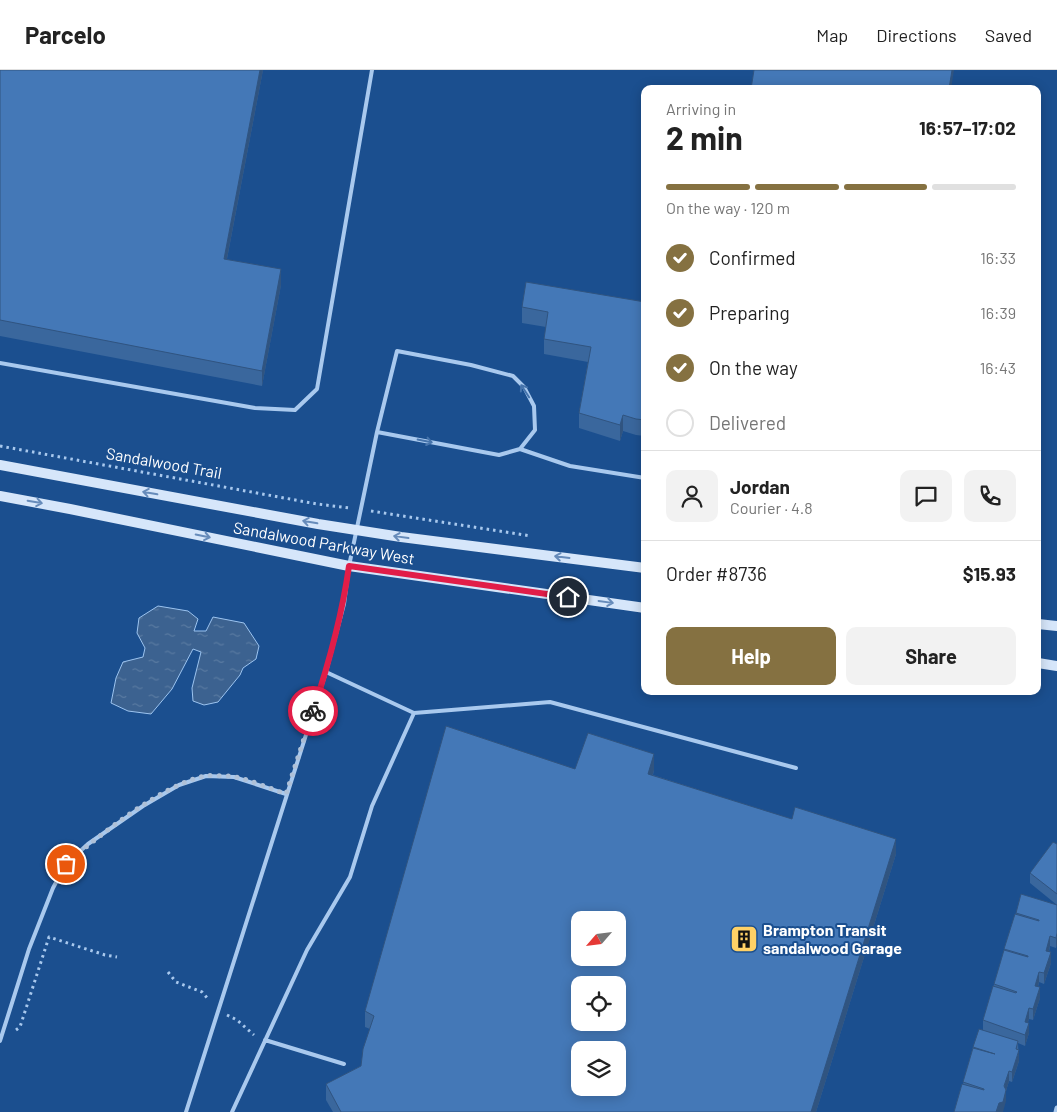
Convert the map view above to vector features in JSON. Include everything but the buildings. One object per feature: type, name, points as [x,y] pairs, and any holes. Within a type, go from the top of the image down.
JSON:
[{"type":"main road","name":"Sandalwood Parkway West","points":[[0,465],[401,537],[641,567]]},
{"type":"main road","name":"Sandalwood Parkway West","points":[[0,496],[349,566],[641,607]]},
{"type":"main road","points":[[1041,624],[1057,626]]},
{"type":"main road","points":[[1041,663],[1057,666]]},
{"type":"street","points":[[1056,1112],[1057,1108]]},
{"type":"lane","points":[[0,363],[255,408],[295,410],[317,389],[372,70]]},
{"type":"lane","points":[[186,1112],[326,672],[344,604],[349,566],[377,432],[397,351],[471,364],[513,376],[524,387],[534,406],[534,430],[520,449]]},
{"type":"lane","points":[[377,432],[499,455],[520,449],[570,466],[641,477]]},
{"type":"lane","points":[[326,672],[414,713],[550,702],[796,768]]},
{"type":"lane","points":[[232,1112],[307,950],[350,877],[372,806],[414,713]]},
{"type":"lane","points":[[0,1042],[29,948],[53,888],[66,864],[88,844],[143,806],[178,785],[206,776],[234,776],[286,794]]},
{"type":"lane","points":[[265,1040],[344,1064]]},
{"type":"path","name":"Sandalwood Trail","points":[[0,446],[324,504]]},
{"type":"path","points":[[405,518],[539,538]]},
{"type":"path","points":[[11,1037],[15,1030],[20,1027],[49,936],[105,955],[118,957]]},
{"type":"water","points":[[158,606],[188,611],[198,619],[194,631],[206,631],[213,617],[244,623],[259,646],[256,659],[243,668],[240,675],[218,702],[204,705],[193,701],[192,688],[201,652],[193,649],[172,689],[151,714],[128,711],[111,703],[116,678],[123,662],[143,657],[145,648],[137,633],[139,618]]},
{"type":"way so far","points":[[66,864],[88,844],[143,806],[178,785],[206,776],[234,776],[286,794],[313,711]]},
{"type":"place","name":"Brampton Transit sandalwood Garage","points":[[744,939]]},
{"type":"route","points":[[313,711],[326,672],[344,604],[349,566],[568,597]]}]
